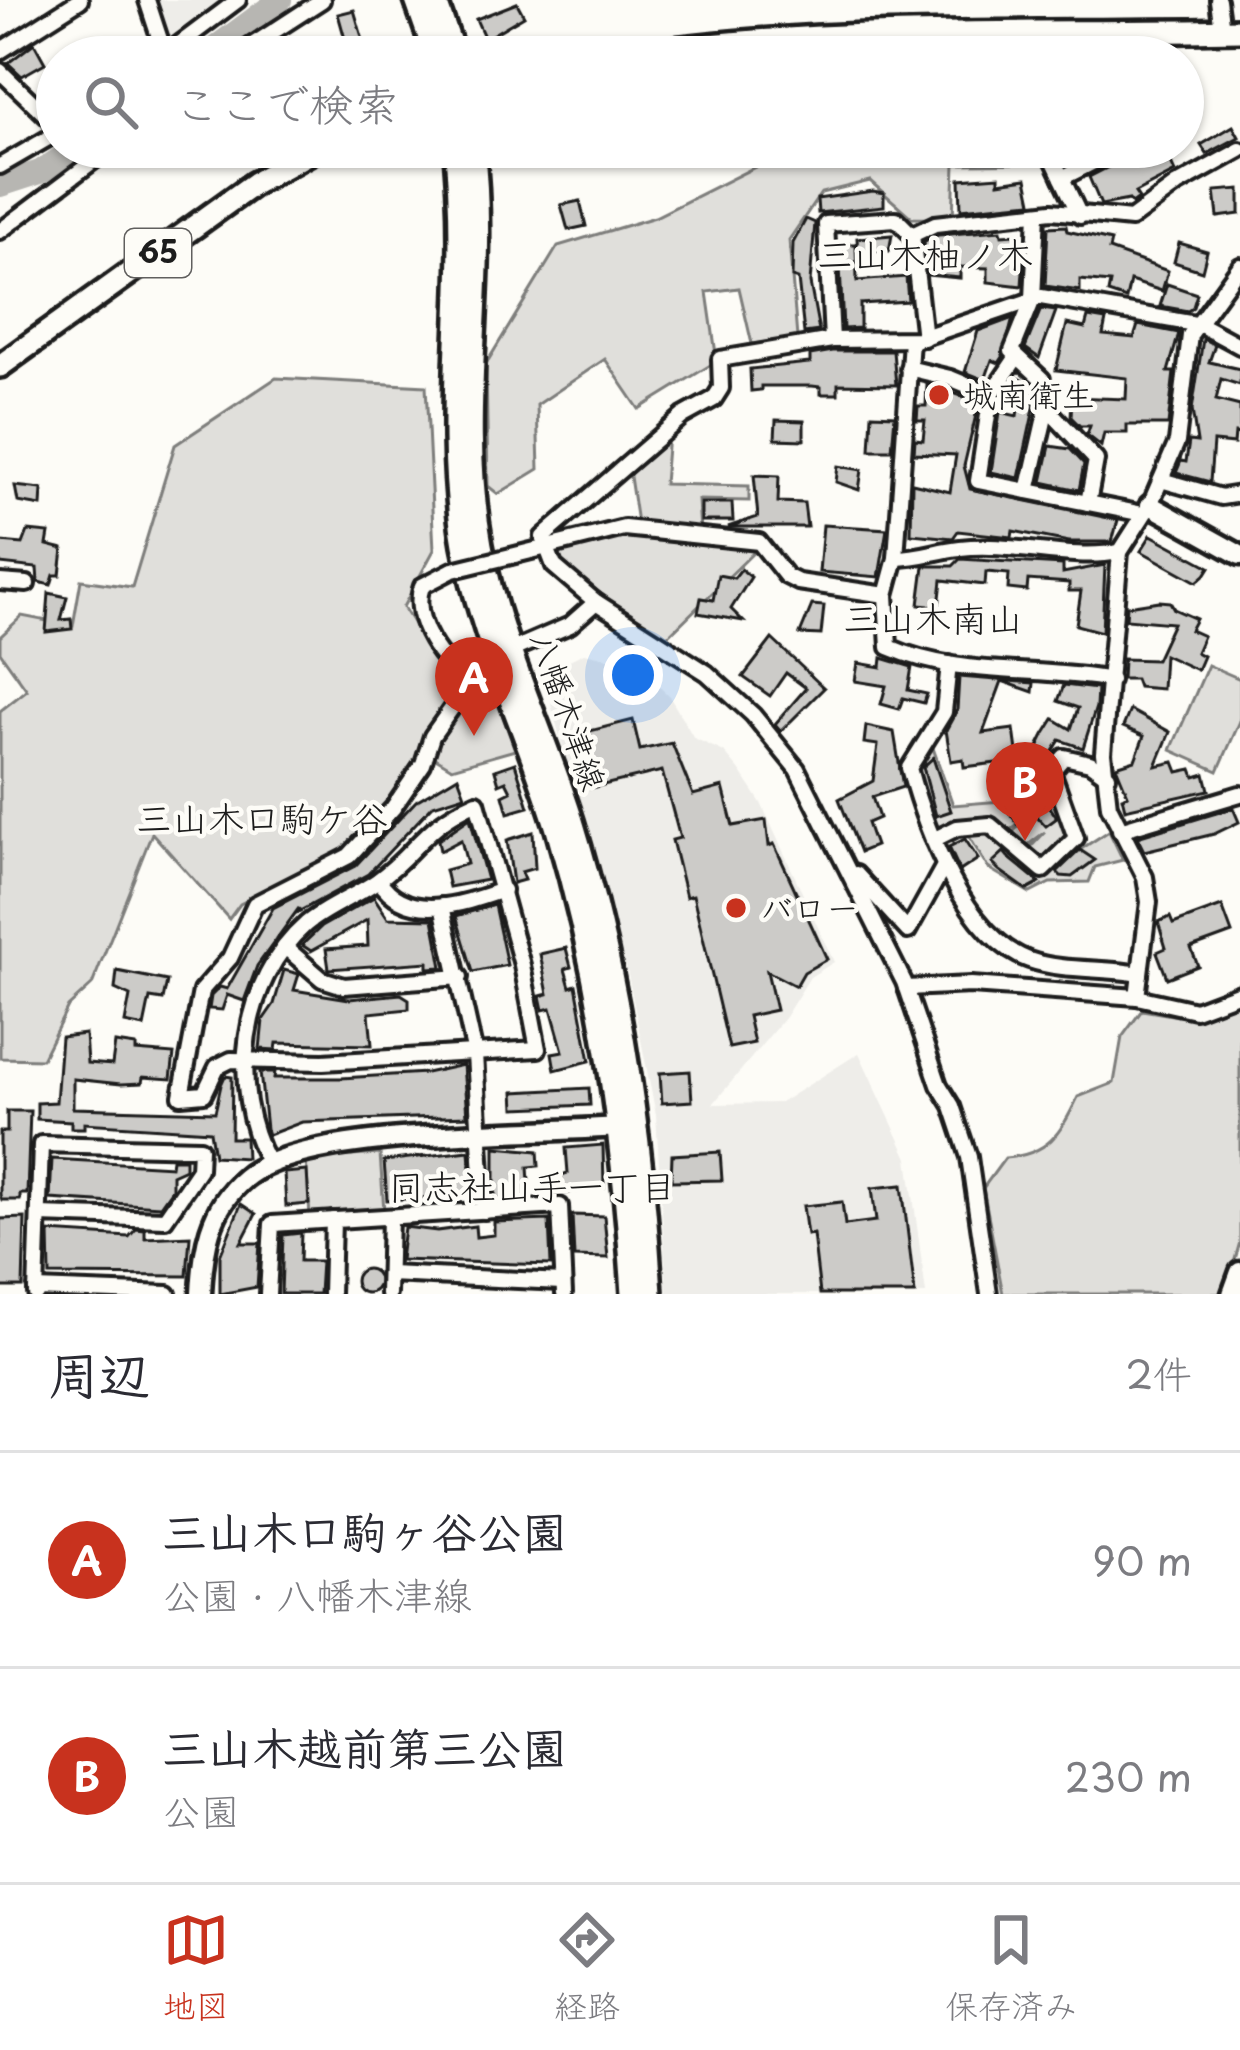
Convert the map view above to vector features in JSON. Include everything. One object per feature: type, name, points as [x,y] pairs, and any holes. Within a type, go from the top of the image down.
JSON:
[{"type":"main road","points":[[416,0],[429,36]]},
{"type":"main road","points":[[435,0],[448,36]]},
{"type":"main road","points":[[821,36],[1231,30]]},
{"type":"main road","name":"65","points":[[0,366],[282,168]]},
{"type":"main road","name":"八幡木津線","points":[[456,168],[461,235],[452,409],[456,495],[476,591],[576,898],[629,1126],[633,1294]]},
{"type":"main road","name":"八幡木津線","points":[[474,168],[479,235],[467,427],[482,551],[592,896],[613,980],[651,1294]]},
{"type":"street","points":[[0,51],[80,0]]},
{"type":"street","points":[[147,0],[158,36]]},
{"type":"street","points":[[190,36],[238,0]]},
{"type":"street","points":[[266,36],[322,0]]},
{"type":"street","points":[[1218,0],[1231,30]]},
{"type":"street","points":[[0,71],[36,108]]},
{"type":"street","points":[[0,166],[36,143]]},
{"type":"street","points":[[912,235],[935,224],[1037,214],[1131,219],[1177,185],[1240,150]]},
{"type":"street","points":[[0,232],[84,168]]},
{"type":"street","points":[[1058,168],[1080,216]]},
{"type":"street","points":[[1062,178],[1082,168]]},
{"type":"street","points":[[1028,491],[1048,409],[1042,380],[1012,351],[1033,299],[1037,214]]},
{"type":"street","points":[[832,340],[826,224],[896,219],[912,235],[918,339],[908,368],[896,558],[886,595],[890,647],[949,664],[1111,680]]},
{"type":"street","points":[[1137,998],[1149,902],[1144,877],[1109,806],[1103,753],[1120,551],[1146,510],[1177,442],[1190,335],[1240,266]]},
{"type":"street","points":[[988,1294],[969,1157],[906,988],[796,769],[753,715],[706,673],[596,602],[554,566],[543,537],[683,416],[714,399],[721,388],[719,359],[832,340],[918,339],[1033,299],[1110,306],[1201,325],[1240,346]]},
{"type":"street","points":[[1016,358],[991,395],[978,481],[1146,510],[1240,555]]},
{"type":"street","points":[[908,368],[991,395]]},
{"type":"street","points":[[1048,409],[1096,460],[1088,503]]},
{"type":"street","points":[[1161,480],[1221,496],[1240,494]]},
{"type":"street","points":[[596,602],[570,625],[512,650],[503,672],[472,680],[451,670],[418,607],[422,586],[453,570],[624,528],[672,529],[759,542],[786,576],[799,582],[886,595]]},
{"type":"street","points":[[896,558],[930,558],[959,548],[1094,556],[1120,551]]},
{"type":"street","points":[[0,582],[27,584]]},
{"type":"street","points":[[949,664],[944,712],[909,768],[944,866],[988,929],[1030,960],[1140,974]]},
{"type":"street","points":[[268,1162],[248,1108],[245,1060],[255,1007],[285,947],[332,905],[379,880],[435,822],[477,802],[503,890],[538,1049],[322,1062],[245,1060],[217,1066],[204,1094],[181,1096],[204,984],[230,958],[255,904],[294,879],[349,856],[393,808],[423,764],[432,736],[472,680]]},
{"type":"street","points":[[933,840],[957,828],[990,825],[1043,870],[1076,838],[1052,771],[1064,757],[1090,763],[1108,776]]},
{"type":"street","points":[[1120,830],[1240,794]]},
{"type":"street","points":[[842,860],[908,931],[944,866]]},
{"type":"street","points":[[379,880],[403,903],[442,906],[503,890]]},
{"type":"street","points":[[442,906],[475,1054],[484,1211]]},
{"type":"street","points":[[285,947],[322,980],[344,986],[460,977]]},
{"type":"street","points":[[906,988],[971,985],[1137,998],[1195,1010],[1240,993]]},
{"type":"street","points":[[201,1294],[203,1257],[215,1217],[238,1184],[268,1162],[305,1148],[629,1126]]},
{"type":"street","points":[[39,1215],[166,1219],[199,1169],[200,1148],[40,1144],[36,1291],[168,1294]]},
{"type":"street","points":[[268,1294],[272,1224],[560,1206],[564,1288],[388,1274]]},
{"type":"street","points":[[388,1294],[390,1217]]},
{"type":"street","points":[[331,1294],[333,1220]]},
{"type":"street","points":[[1232,1294],[1240,1272]]},
{"type":"shaded area","points":[[153,0],[226,0],[173,36],[164,36]]},
{"type":"shaded area","points":[[753,168],[955,168],[953,219],[912,218],[870,181],[821,193],[789,240],[797,338],[752,344],[739,288],[707,292],[717,361],[639,409],[605,359],[537,405],[539,469],[498,494],[488,486],[486,364],[558,246],[655,217]]},
{"type":"shaded area","points":[[276,378],[426,386],[434,550],[403,607],[446,674],[463,689],[389,806],[346,852],[240,904],[229,919],[152,833],[92,985],[68,1007],[42,1059],[0,1058],[0,711],[27,690],[0,652],[0,637],[22,616],[73,626],[81,580],[132,587],[175,445]]},
{"type":"shaded area","points":[[668,434],[664,484],[749,486],[749,501],[698,500],[700,531],[637,523],[629,470]]},
{"type":"shaded area","points":[[630,533],[753,546],[755,551],[665,639],[558,563],[550,546]]},
{"type":"shaded area","points":[[584,653],[636,664],[669,696],[694,738],[724,752],[740,771],[761,803],[834,962],[810,977],[785,1017],[713,1104],[780,1103],[859,1053],[908,1158],[926,1294],[667,1294],[656,1115],[628,975],[551,705],[561,664]]},
{"type":"shaded area","points":[[1208,665],[1240,679],[1240,721],[1218,771],[1171,750]]},
{"type":"shaded area","points":[[469,695],[497,700],[515,750],[452,768],[429,754],[445,722]]},
{"type":"shaded area","points":[[933,748],[953,805],[1014,800],[1043,783],[1074,839],[1042,861],[1028,850],[1045,832],[1024,848],[1012,833],[1030,815],[1010,830],[995,821],[935,828],[917,774]]},
{"type":"shaded area","points":[[1109,831],[1123,860],[1095,867],[1089,882],[1050,883],[1030,893],[988,868],[967,833],[996,836],[1039,876]]},
{"type":"shaded area","points":[[1240,998],[1240,1242],[1225,1294],[1003,1294],[983,1188],[1005,1158],[1043,1147],[1059,1132],[1078,1097],[1114,1083],[1122,1037],[1142,1010],[1196,1019]]},
{"type":"shaded area","points":[[380,1154],[384,1211],[310,1216],[306,1159]]},
{"type":"building","points":[[517,3],[524,16],[490,36],[484,36],[476,19]]},
{"type":"building","points":[[354,10],[362,36],[344,36],[338,14]]},
{"type":"building","points":[[34,43],[36,68],[22,76],[8,63]]},
{"type":"building","points":[[1233,126],[1239,137],[1207,154],[1204,143]]},
{"type":"building","points":[[1107,168],[1173,168],[1175,172],[1135,193],[1139,199],[1132,204],[1129,200],[1101,205],[1089,177]]},
{"type":"building","points":[[999,176],[999,182],[1027,178],[1032,202],[961,209],[960,179]]},
{"type":"building","points":[[1240,189],[1240,214],[1218,217],[1215,191]]},
{"type":"building","points":[[884,193],[884,206],[818,213],[817,199]]},
{"type":"building","points":[[580,201],[586,226],[568,230],[561,205]]},
{"type":"building","points":[[806,219],[815,223],[810,283],[819,331],[804,333],[798,279],[792,277],[793,243]]},
{"type":"building","points":[[1066,226],[1067,231],[1111,241],[1109,250],[1168,271],[1162,291],[1130,281],[1126,299],[1108,293],[1110,283],[1080,280],[1080,291],[1045,286],[1048,227]]},
{"type":"building","points":[[1001,230],[1002,235],[1016,234],[1018,256],[1024,256],[1022,286],[988,282],[988,268],[960,267],[960,278],[928,275],[924,242],[938,235]]},
{"type":"building","points":[[892,235],[889,251],[858,253],[857,238]]},
{"type":"building","points":[[1179,243],[1207,251],[1202,271],[1174,262]]},
{"type":"building","points":[[839,244],[856,244],[857,281],[906,277],[908,301],[860,304],[860,328],[843,329]]},
{"type":"building","points":[[1167,284],[1197,294],[1193,307],[1188,311],[1160,306]]},
{"type":"building","points":[[1041,309],[1056,311],[1039,358],[1025,348]]},
{"type":"building","points":[[1088,317],[1106,320],[1103,335],[1134,338],[1138,325],[1179,333],[1168,372],[1174,372],[1168,425],[1127,425],[1127,433],[1104,433],[1101,446],[1087,435],[1090,426],[1080,426],[1071,417],[1072,397],[1126,399],[1127,378],[1056,370],[1067,324],[1085,328]]},
{"type":"building","points":[[1013,318],[1003,357],[999,363],[992,360],[985,380],[965,372],[978,331]]},
{"type":"building","points":[[1203,339],[1215,345],[1209,362],[1240,369],[1240,385],[1221,379],[1216,400],[1240,406],[1240,434],[1235,433],[1234,444],[1213,442],[1210,482],[1176,473],[1181,461],[1186,462],[1189,441],[1197,442],[1192,410]]},
{"type":"building","points":[[893,351],[896,385],[838,384],[838,394],[821,394],[821,387],[812,386],[761,386],[751,391],[750,369],[810,363],[810,355]]},
{"type":"building","points":[[1017,377],[1031,384],[1029,400],[1035,404],[1019,478],[991,472],[1000,412],[1017,416],[1021,390],[1009,388]]},
{"type":"building","points":[[927,384],[979,402],[964,466],[970,489],[1118,520],[1112,542],[1069,542],[1013,531],[1012,537],[958,531],[953,538],[911,534],[912,483],[950,492],[956,455],[914,453],[915,439],[923,440],[925,420],[917,420],[918,406],[926,406]]},
{"type":"building","points":[[872,414],[895,415],[892,450],[870,450]]},
{"type":"building","points":[[776,420],[804,421],[804,440],[775,439]]},
{"type":"building","points":[[1050,446],[1070,449],[1084,464],[1079,490],[1042,482]]},
{"type":"building","points":[[838,466],[862,470],[859,490],[836,482]]},
{"type":"building","points":[[754,475],[779,476],[778,502],[804,503],[807,527],[728,527],[758,517]]},
{"type":"building","points":[[15,486],[42,489],[41,506],[18,502]]},
{"type":"building","points":[[701,503],[732,503],[733,521],[701,521]]},
{"type":"building","points":[[823,525],[887,529],[879,577],[819,572]]},
{"type":"building","points":[[28,531],[49,533],[47,545],[63,549],[60,575],[54,575],[51,585],[38,582],[37,568],[0,564],[0,542],[23,544]]},
{"type":"building","points":[[1151,535],[1210,567],[1205,575],[1197,582],[1141,551]]},
{"type":"building","points":[[960,559],[1063,565],[1063,573],[1105,565],[1102,632],[1076,625],[1081,591],[1069,591],[1069,583],[1028,580],[1027,591],[1008,589],[1009,574],[986,572],[985,585],[942,580],[939,607],[919,605],[924,566],[953,566]]},
{"type":"building","points":[[741,569],[751,577],[731,609],[743,621],[698,613],[701,598],[713,600],[718,575],[734,578]]},
{"type":"building","points":[[49,593],[67,597],[61,620],[71,619],[72,629],[46,632]]},
{"type":"building","points":[[1170,602],[1174,609],[1196,619],[1190,630],[1203,636],[1196,652],[1203,656],[1197,670],[1164,655],[1162,689],[1138,687],[1135,679],[1122,679],[1123,659],[1156,660],[1173,623],[1126,619],[1127,606]]},
{"type":"building","points":[[812,605],[824,606],[821,635],[800,634]]},
{"type":"building","points":[[772,639],[824,688],[781,731],[775,724],[806,688],[786,673],[770,696],[743,677]]},
{"type":"building","points":[[882,658],[912,667],[908,690],[927,694],[924,703],[903,698],[899,709],[881,704],[886,686],[855,681],[858,663],[881,667]]},
{"type":"building","points":[[959,677],[1034,683],[1033,692],[1002,681],[983,733],[1014,729],[1021,781],[1000,784],[997,763],[964,767],[963,759],[951,761],[946,730],[957,710]]},
{"type":"building","points":[[1064,685],[1097,689],[1096,707],[1083,748],[1060,740],[1050,756],[1037,749],[1044,735],[1054,719],[1071,729],[1078,708],[1058,701]]},
{"type":"building","points":[[1130,710],[1170,732],[1156,766],[1174,762],[1178,772],[1192,769],[1195,777],[1205,774],[1209,790],[1125,809],[1122,797],[1128,795],[1116,766],[1135,760],[1144,736],[1123,727]]},
{"type":"building","points":[[633,720],[640,750],[672,743],[693,795],[723,787],[733,826],[766,820],[769,846],[774,844],[827,959],[804,972],[796,986],[767,971],[776,1010],[748,1016],[754,1043],[729,1048],[693,895],[686,897],[672,840],[680,838],[662,771],[591,788],[578,734]]},
{"type":"building","points":[[866,726],[894,732],[903,787],[872,797],[879,818],[867,823],[875,846],[860,852],[839,799],[873,781],[878,745],[864,743]]},
{"type":"building","points":[[933,758],[951,811],[936,816],[923,767]]},
{"type":"building","points":[[515,763],[529,807],[508,813],[503,795],[511,791],[506,781],[499,784],[495,770]]},
{"type":"building","points":[[458,776],[465,795],[433,805],[368,874],[298,912],[299,908],[257,966],[244,1001],[227,995],[222,1010],[209,1009],[211,996],[220,987],[227,989],[273,908],[355,866],[416,801]]},
{"type":"building","points":[[1035,785],[1057,818],[1046,826],[1033,812],[1018,824],[1010,814]]},
{"type":"building","points":[[1233,808],[1239,822],[1214,834],[1144,851],[1137,837]]},
{"type":"building","points":[[470,818],[487,880],[449,887],[445,870],[467,864],[461,840],[440,851],[438,840]]},
{"type":"building","points":[[533,832],[535,868],[521,872],[524,880],[513,883],[507,840]]},
{"type":"building","points":[[965,839],[978,859],[960,871],[949,847]]},
{"type":"building","points":[[1080,850],[1095,860],[1072,877],[1061,876],[1057,872]]},
{"type":"building","points":[[1004,852],[1040,883],[1027,890],[999,870],[992,863]]},
{"type":"building","points":[[374,897],[388,918],[433,919],[442,967],[428,968],[428,962],[329,969],[326,949],[368,946],[367,920],[311,951],[302,945],[321,927]]},
{"type":"building","points":[[494,905],[507,965],[473,972],[456,916]]},
{"type":"building","points":[[1222,906],[1232,933],[1191,948],[1198,966],[1167,978],[1157,952],[1166,948],[1158,922],[1170,917],[1173,924]]},
{"type":"building","points":[[566,948],[571,967],[565,969],[570,987],[576,985],[590,1061],[555,1070],[552,1053],[563,1051],[551,1008],[543,1010],[540,996],[548,994],[540,954]]},
{"type":"building","points":[[284,970],[299,974],[294,990],[349,999],[401,994],[409,999],[409,1009],[369,1013],[372,1045],[277,1043],[276,1050],[260,1049],[263,1020],[274,1004]]},
{"type":"building","points":[[117,971],[167,981],[163,1000],[150,998],[144,1027],[125,1023],[130,996],[115,989]]},
{"type":"building","points":[[85,1034],[87,1063],[112,1065],[115,1043],[136,1046],[136,1051],[174,1054],[171,1079],[143,1077],[142,1083],[121,1084],[73,1079],[73,1108],[215,1112],[225,1076],[232,1077],[231,1138],[245,1138],[246,1158],[214,1156],[210,1131],[84,1123],[84,1128],[71,1128],[71,1121],[37,1119],[37,1103],[56,1102],[61,1037]]},
{"type":"building","points":[[463,1065],[467,1116],[302,1122],[268,1135],[260,1072],[275,1072],[274,1078],[341,1078],[426,1073]]},
{"type":"building","points":[[690,1071],[692,1101],[662,1103],[660,1073]]},
{"type":"building","points":[[589,1088],[590,1105],[515,1108],[514,1092]]},
{"type":"building","points":[[7,1111],[30,1111],[27,1194],[20,1194],[20,1200],[2,1200],[0,1195],[0,1132],[7,1132]]},
{"type":"building","points":[[603,1145],[604,1188],[553,1195],[552,1178],[568,1173],[566,1148]]},
{"type":"building","points":[[495,1147],[538,1151],[539,1166],[528,1167],[530,1197],[495,1199]]},
{"type":"building","points":[[469,1151],[472,1195],[387,1200],[384,1161]]},
{"type":"building","points":[[720,1152],[722,1180],[671,1181],[672,1155]]},
{"type":"building","points":[[52,1159],[171,1166],[172,1159],[185,1159],[185,1169],[172,1175],[172,1189],[160,1206],[50,1199]]},
{"type":"building","points":[[307,1171],[309,1204],[286,1206],[284,1173]]},
{"type":"building","points":[[902,1185],[915,1294],[820,1294],[813,1234],[807,1235],[803,1206],[842,1202],[845,1225],[876,1221],[872,1188]]},
{"type":"building","points":[[241,1204],[256,1214],[241,1243],[260,1243],[257,1287],[220,1294],[220,1256]]},
{"type":"building","points":[[572,1215],[604,1216],[608,1258],[574,1257]]},
{"type":"building","points":[[25,1218],[23,1287],[0,1287],[0,1219]]},
{"type":"building","points":[[549,1220],[551,1265],[400,1260],[404,1227],[437,1231],[475,1226],[476,1237],[494,1235],[494,1222]]},
{"type":"building","points":[[136,1229],[145,1230],[145,1238],[190,1236],[187,1276],[50,1275],[49,1232],[129,1237]]},
{"type":"building","points":[[301,1233],[300,1261],[321,1261],[319,1294],[281,1294],[283,1235]]},
{"type":"building","points":[[367,1269],[376,1272],[376,1290],[367,1293],[358,1290],[355,1281],[358,1272]]},
{"type":"waterway","points":[[231,36],[280,0]]},
{"type":"waterway","points":[[0,185],[46,168]]},
{"type":"place","name":"城南衛生","points":[[939,395]]},
{"type":"place","name":"三山木口駒ヶ谷公園","points":[[474,736]]},
{"type":"place","name":"三山木越前第三公園","points":[[1025,841]]},
{"type":"place","name":"バロー","points":[[736,908]]},
{"type":"district","name":"三山木柚ノ木","points":[[925,255]]},
{"type":"district","name":"三山木南山","points":[[933,619]]},
{"type":"district","name":"三山木口駒ケ谷","points":[[262,819]]},
{"type":"district","name":"同志社山手一丁目","points":[[532,1187]]}]
